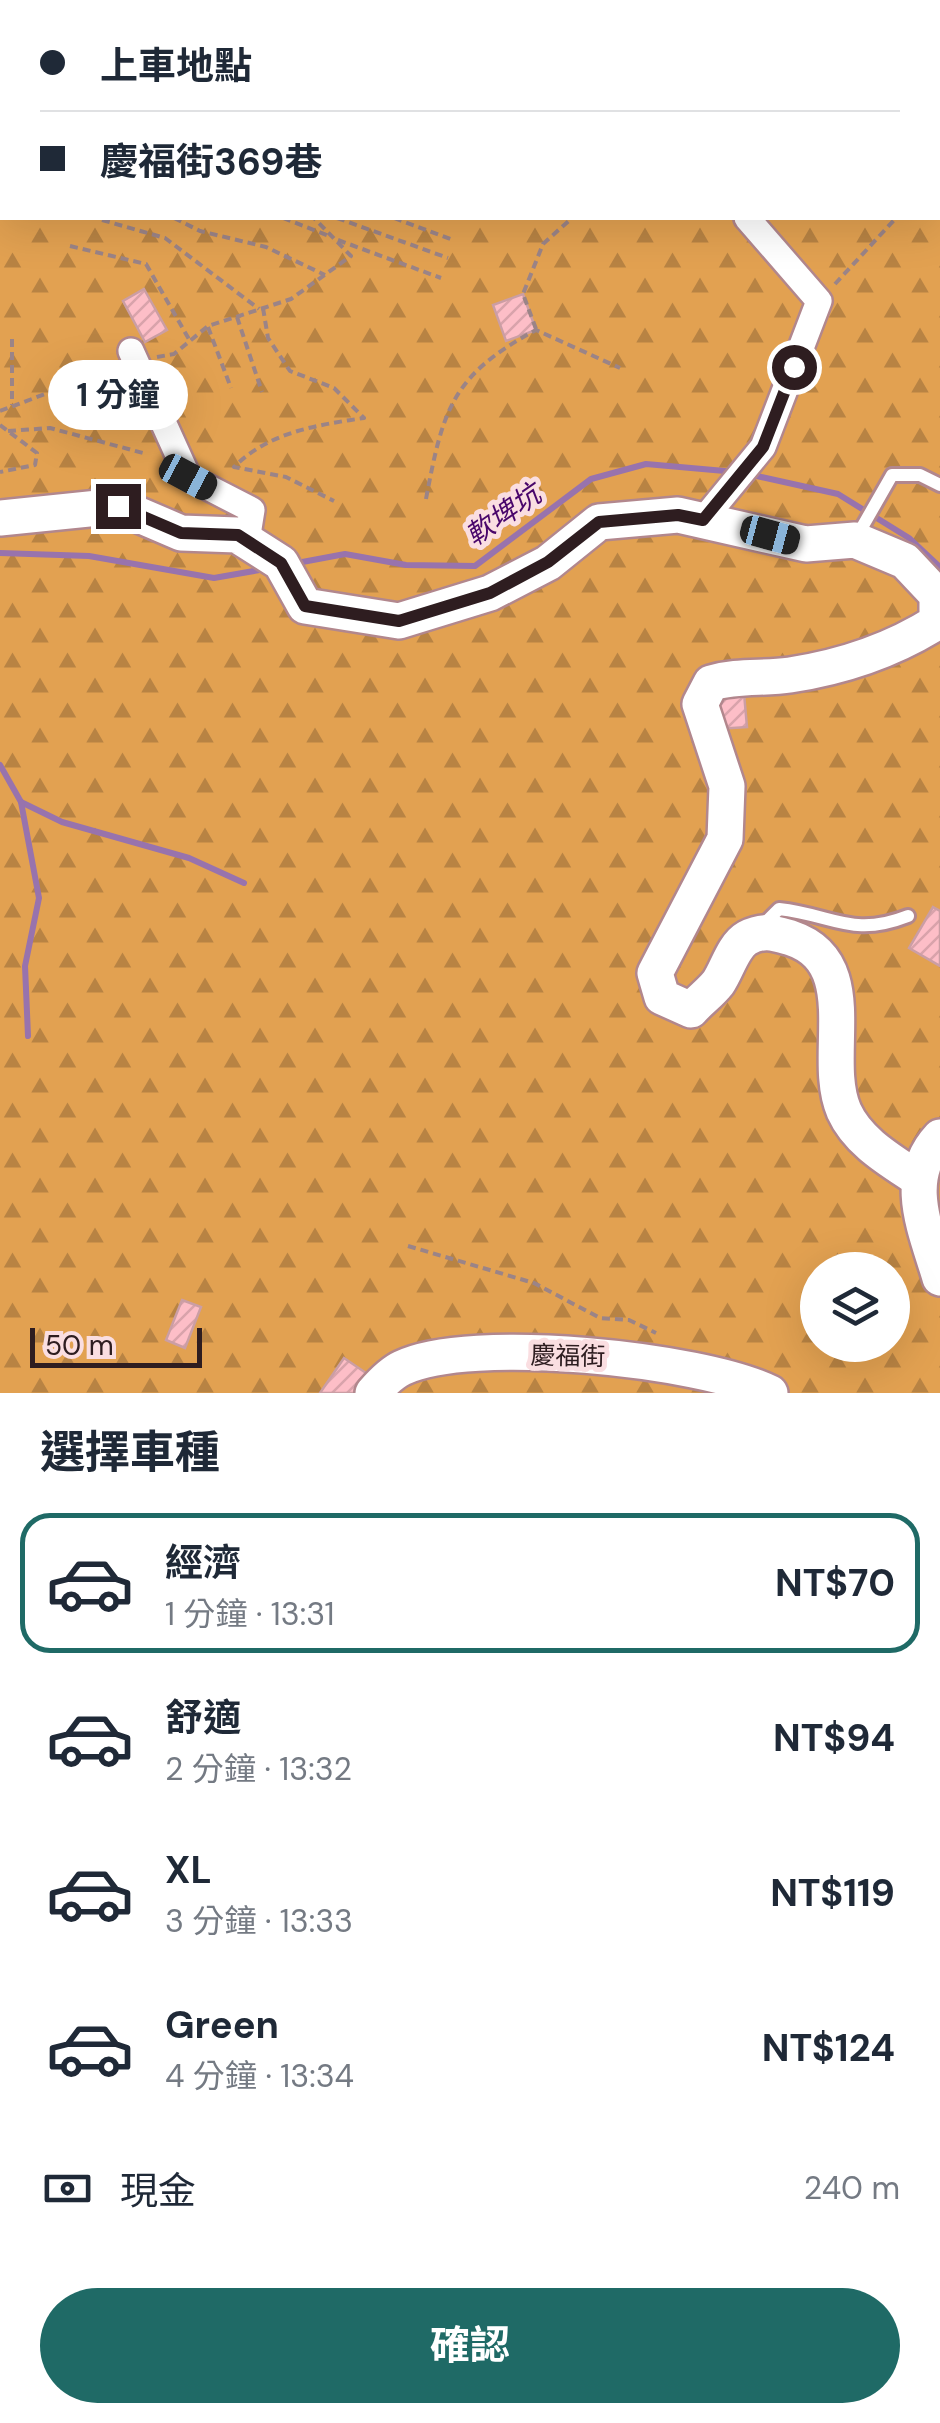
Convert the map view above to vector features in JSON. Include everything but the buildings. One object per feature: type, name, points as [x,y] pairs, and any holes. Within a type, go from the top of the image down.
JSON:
[{"type":"street","points":[[712,507],[763,447],[819,300],[749,220]]},
{"type":"street","points":[[133,355],[188,477],[252,510],[242,538]]},
{"type":"street","points":[[0,518],[118,506],[181,533],[242,538],[281,563],[305,606],[399,621],[490,593],[548,562],[599,522],[678,515],[712,507],[806,544],[855,540],[905,561],[937,594],[937,622],[896,648],[788,676],[736,676],[712,682],[700,704],[727,786],[725,839],[655,972],[662,997],[690,1010],[718,983],[743,940],[767,930],[800,941],[826,962],[837,1004],[837,1077],[844,1110],[880,1153],[917,1178]]},
{"type":"street","points":[[940,1137],[917,1178],[920,1208],[940,1278]]},
{"type":"street","name":"慶福街","points":[[373,1393],[401,1368],[455,1354],[635,1357],[770,1393]]},
{"type":"lane","points":[[855,540],[892,475],[920,475],[940,485]]},
{"type":"lane","points":[[752,936],[779,908],[817,913],[854,929],[884,926],[908,916]]},
{"type":"path","points":[[102,220],[164,238],[260,309],[268,338],[290,371],[334,388],[364,418],[306,427],[252,449],[234,467],[286,477],[334,501]]},
{"type":"path","points":[[178,220],[200,231],[266,247],[324,274]]},
{"type":"path","points":[[287,220],[442,278]]},
{"type":"path","points":[[0,411],[133,355],[174,354],[208,326],[291,298],[351,256],[316,220]]},
{"type":"path","points":[[343,220],[448,258]]},
{"type":"path","points":[[399,220],[453,240]]},
{"type":"path","points":[[570,220],[542,244],[523,294],[536,330],[620,368]]},
{"type":"path","points":[[819,300],[894,220]]},
{"type":"path","points":[[70,246],[146,264],[190,341]]},
{"type":"path","points":[[237,316],[262,392]]},
{"type":"path","points":[[208,326],[231,388]]},
{"type":"path","points":[[426,499],[440,426],[473,370],[536,330]]},
{"type":"path","points":[[12,339],[12,406]]},
{"type":"path","points":[[0,425],[37,452],[34,465],[0,472]]},
{"type":"path","points":[[8,431],[50,428],[143,454]]},
{"type":"path","points":[[408,1246],[534,1282],[600,1318],[630,1320],[660,1335]]},
{"type":"green space","points":[[0,220],[940,220],[940,1393],[0,1393]]},
{"type":"waterway","name":"軟埤坑","points":[[297,563],[345,554],[406,565],[475,566],[591,479],[646,464],[736,472]]},
{"type":"waterway","name":"軟埤坑","points":[[748,474],[838,494],[909,538],[940,567]]},
{"type":"waterway","name":"軟埤坑","points":[[0,553],[89,556],[214,578],[265,569]]},
{"type":"waterway","points":[[0,765],[21,802],[62,822],[189,858],[244,883]]},
{"type":"waterway","points":[[21,802],[39,898],[25,966],[28,1036]]},
{"type":"route","points":[[118,506],[181,533],[238,535],[281,563],[305,606],[399,621],[490,593],[548,562],[599,522],[678,515],[703,520],[720,494],[763,447],[794,367]]}]
